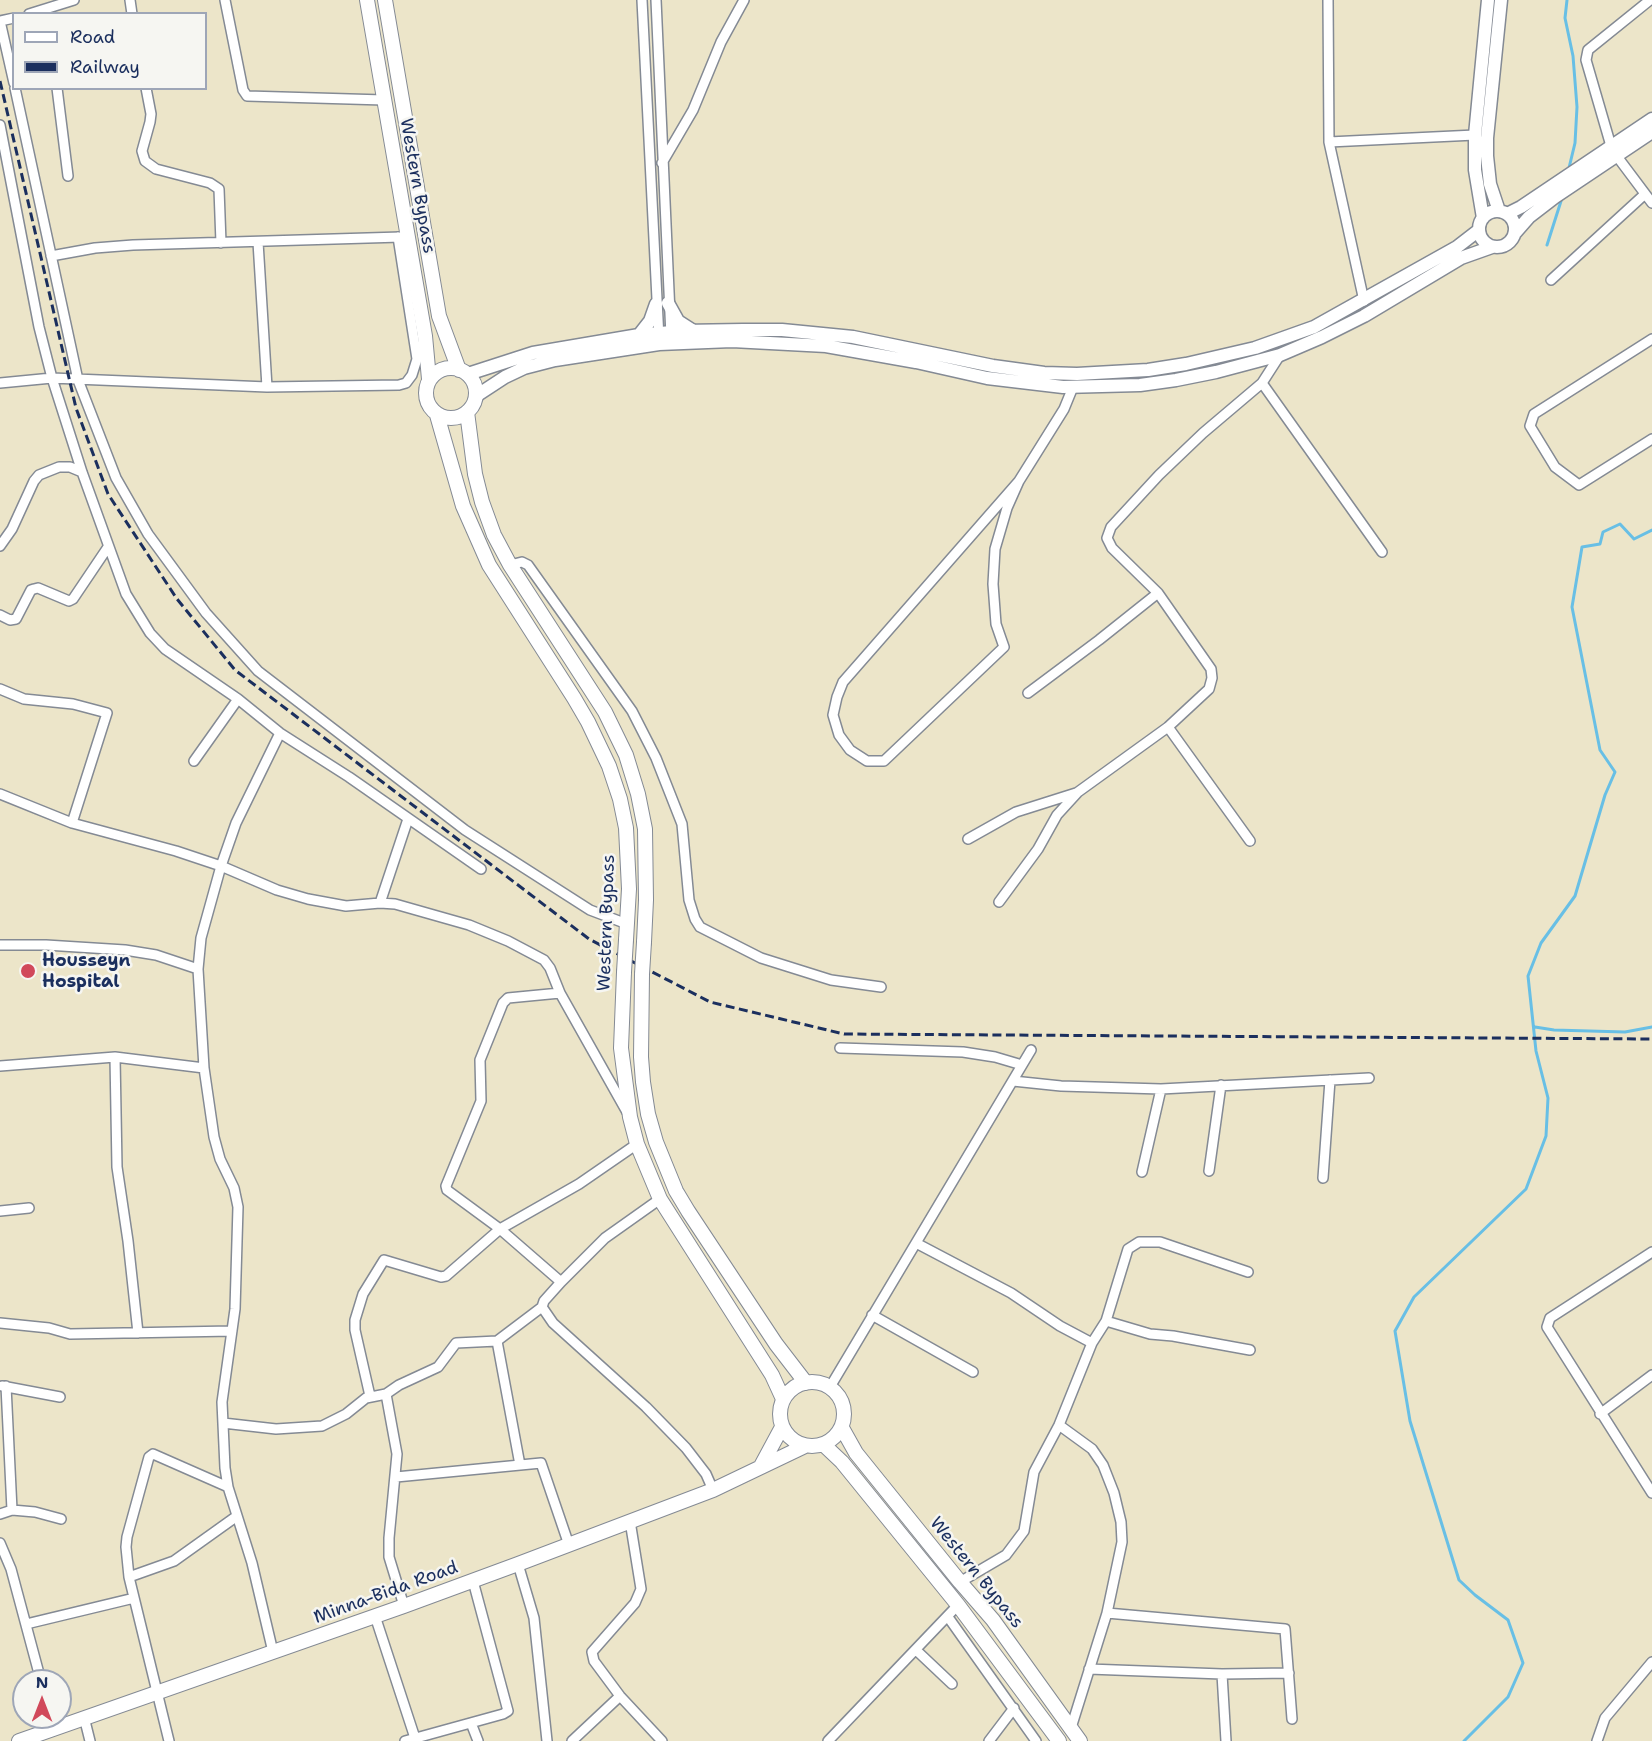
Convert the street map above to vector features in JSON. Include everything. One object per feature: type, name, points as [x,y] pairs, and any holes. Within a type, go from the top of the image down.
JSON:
[{"type":"main road","name":"Western Bypass","points":[[367,0],[384,100],[402,237],[424,336],[429,379]]},
{"type":"main road","name":"Western Bypass","points":[[385,0],[440,316],[464,372]]},
{"type":"main road","points":[[1488,0],[1475,135],[1475,170],[1482,240],[1492,247]]},
{"type":"main road","points":[[1501,0],[1486,156],[1490,184],[1503,212],[1513,220],[1515,233]]},
{"type":"main road","points":[[476,396],[505,376],[537,364],[693,331],[782,330],[828,333],[943,354],[993,366],[1044,373],[1107,373],[1186,364],[1255,348],[1314,327],[1364,301],[1457,247],[1481,224],[1487,214],[1521,207],[1565,184],[1614,151],[1652,119]]},
{"type":"main road","points":[[464,372],[475,386],[474,404],[467,412],[455,418],[437,415],[429,406],[426,390],[429,379],[439,370],[447,368],[464,372],[533,353],[639,335],[826,346],[1015,383],[1073,387],[1140,385],[1216,372],[1280,355],[1322,337],[1364,316],[1461,258],[1492,247],[1504,246],[1509,243],[1529,217],[1555,197],[1573,172],[1652,132]]},
{"type":"main road","points":[[639,335],[662,303],[678,321],[693,331]]},
{"type":"main road","name":"Western Bypass","points":[[467,412],[471,452],[482,502],[494,535],[510,565],[600,704],[626,755],[639,794],[645,830],[646,900],[640,1010],[642,1073],[648,1114],[656,1142],[676,1191],[688,1211],[776,1344],[806,1383]]},
{"type":"main road","name":"Western Bypass","points":[[437,415],[463,506],[489,565],[588,722],[609,766],[620,799],[626,828],[629,889],[621,1048],[630,1117],[637,1144],[660,1198],[772,1375],[783,1399]]},
{"type":"main road","points":[[806,1383],[818,1383],[830,1387],[842,1401],[845,1419],[842,1428],[832,1441],[824,1445],[805,1446],[795,1442],[782,1427],[780,1418],[783,1399],[797,1386],[806,1383]]},
{"type":"main road","points":[[761,1466],[782,1427]]},
{"type":"main road","name":"Western Bypass","points":[[842,1428],[856,1453],[993,1620],[1080,1741]]},
{"type":"main road","name":"Western Bypass","points":[[824,1445],[842,1462],[958,1605],[1059,1741]]},
{"type":"main road","name":"Minna-Bida Road","points":[[72,1719],[84,1717],[473,1581],[713,1490],[805,1446]]},
{"type":"main road","name":"Minna-Bida Road","points":[[19,1741],[40,1729]]},
{"type":"street","points":[[46,7],[74,0]]},
{"type":"street","points":[[225,0],[244,94],[247,96],[384,100]]},
{"type":"street","points":[[642,0],[665,338]]},
{"type":"street","points":[[656,0],[662,163],[662,303]]},
{"type":"street","points":[[662,163],[693,110],[721,42],[744,0]]},
{"type":"street","points":[[1328,0],[1329,142],[1364,301]]},
{"type":"street","points":[[1650,0],[1588,50],[1586,60],[1614,151],[1652,203]]},
{"type":"street","points":[[12,18],[0,21],[12,74]]},
{"type":"street","points":[[15,90],[78,380],[116,478],[148,534],[206,613],[258,671],[465,830],[590,910],[627,924]]},
{"type":"street","points":[[57,90],[68,176]]},
{"type":"street","points":[[146,90],[151,114],[142,151],[145,161],[156,169],[210,183],[219,189],[221,243]]},
{"type":"street","points":[[0,125],[39,327],[52,378],[82,472],[126,594],[150,633],[165,649],[238,699],[280,733],[350,777],[481,869]]},
{"type":"street","points":[[1329,142],[1475,135]]},
{"type":"street","points":[[1551,280],[1645,194]]},
{"type":"street","points":[[0,383],[52,378],[267,387],[399,385],[406,383],[412,375],[417,359],[402,237],[133,245],[95,248],[51,256]]},
{"type":"street","points":[[258,242],[267,387]]},
{"type":"street","points":[[1652,339],[1534,414],[1530,426],[1555,467],[1579,485],[1652,439]]},
{"type":"street","points":[[999,902],[1038,849],[1057,815],[1078,792],[1168,727],[1209,688],[1212,678],[1211,669],[1158,593],[1112,548],[1107,538],[1111,527],[1159,475],[1262,383],[1280,355]]},
{"type":"street","points":[[1262,383],[1382,552]]},
{"type":"street","points":[[1019,482],[843,682],[833,715],[840,735],[850,750],[867,761],[884,761],[1004,646],[996,624],[993,584],[995,549],[1007,508],[1019,482],[1064,409],[1073,387]]},
{"type":"street","points":[[0,546],[12,529],[39,475],[59,467],[70,467],[82,472]]},
{"type":"street","points":[[1,618],[16,619],[31,590],[34,589],[38,588],[69,601],[73,599],[108,547]]},
{"type":"street","points":[[510,565],[522,562],[528,565],[632,711],[656,758],[682,824],[689,900],[700,927],[761,958],[831,980],[881,987]]},
{"type":"street","points":[[1028,693],[1100,640],[1158,593]]},
{"type":"street","points":[[0,690],[24,699],[73,704],[107,713],[72,823]]},
{"type":"street","points":[[194,761],[238,699]]},
{"type":"street","points":[[1168,727],[1250,841]]},
{"type":"street","points":[[273,1652],[252,1563],[228,1487],[225,1468],[222,1402],[235,1309],[238,1207],[234,1188],[220,1159],[213,1137],[204,1068],[198,969],[201,938],[221,866],[236,823],[280,733]]},
{"type":"street","points":[[968,839],[1016,812],[1078,792]]},
{"type":"street","points":[[0,794],[72,823],[176,851],[221,866],[277,890],[308,899],[346,906],[394,903],[469,925],[508,941],[544,960],[550,968],[560,993],[630,1117]]},
{"type":"street","points":[[380,903],[408,819]]},
{"type":"street","points":[[0,945],[46,945],[125,950],[156,955],[198,969]]},
{"type":"street","points":[[560,993],[508,998],[503,1003],[482,1054],[481,1101],[446,1186],[447,1190],[500,1229],[561,1282]]},
{"type":"street","points":[[840,1048],[963,1052],[995,1056],[1022,1065]]},
{"type":"street","points":[[830,1387],[1031,1050]]},
{"type":"street","points":[[0,1066],[115,1057],[204,1068]]},
{"type":"street","points":[[115,1057],[117,1167],[129,1247],[138,1333]]},
{"type":"street","points":[[1013,1081],[1061,1086],[1161,1089],[1369,1078]]},
{"type":"street","points":[[1323,1178],[1330,1080]]},
{"type":"street","points":[[1209,1171],[1221,1085]]},
{"type":"street","points":[[1142,1172],[1161,1089]]},
{"type":"street","points":[[370,1396],[355,1330],[355,1320],[363,1294],[381,1263],[386,1260],[441,1277],[446,1276],[500,1229],[579,1184],[637,1144]]},
{"type":"street","points":[[223,1423],[276,1429],[322,1426],[346,1414],[370,1396],[386,1394],[438,1367],[456,1343],[497,1341],[542,1307],[544,1301],[561,1282],[605,1238],[660,1198]]},
{"type":"street","points":[[0,1211],[28,1208]]},
{"type":"street","points":[[960,1582],[1006,1555],[1024,1531],[1034,1472],[1059,1425],[1092,1343],[1106,1322],[1128,1249],[1139,1242],[1160,1242],[1248,1272]]},
{"type":"street","points":[[916,1243],[1011,1293],[1060,1326],[1092,1343]]},
{"type":"street","points":[[1652,1252],[1550,1318],[1547,1327],[1652,1493]]},
{"type":"street","points":[[542,1307],[553,1323],[646,1407],[686,1448],[706,1474],[713,1490]]},
{"type":"street","points":[[872,1315],[973,1372]]},
{"type":"street","points":[[1106,1322],[1144,1333],[1250,1350]]},
{"type":"street","points":[[0,1323],[49,1328],[70,1334],[232,1331]]},
{"type":"street","points":[[497,1341],[520,1465]]},
{"type":"street","points":[[1600,1414],[1652,1376]]},
{"type":"street","points":[[12,1510],[3,1386],[60,1396]]},
{"type":"street","points":[[386,1394],[397,1454],[389,1557],[404,1606]]},
{"type":"street","points":[[1059,1425],[1092,1449],[1103,1465],[1114,1493],[1121,1521],[1122,1542],[1107,1613],[1071,1728]]},
{"type":"street","points":[[169,1741],[129,1577],[127,1537],[149,1457],[153,1454],[228,1487]]},
{"type":"street","points":[[396,1478],[541,1464],[568,1545]]},
{"type":"street","points":[[0,1514],[12,1510],[35,1512],[61,1519]]},
{"type":"street","points":[[129,1577],[174,1561],[237,1516]]},
{"type":"street","points":[[630,1521],[641,1589],[635,1603],[592,1652],[594,1661],[620,1696],[663,1741]]},
{"type":"street","points":[[0,1543],[11,1569],[38,1669]]},
{"type":"street","points":[[518,1564],[534,1618],[547,1741]]},
{"type":"street","points":[[0,1572],[11,1569]]},
{"type":"street","points":[[405,1741],[508,1711],[473,1581]]},
{"type":"street","points":[[26,1624],[134,1598]]},
{"type":"street","points":[[828,1741],[958,1605]]},
{"type":"street","points":[[1107,1613],[1285,1629],[1292,1719]]},
{"type":"street","points":[[375,1616],[416,1738]]},
{"type":"street","points":[[948,1617],[1036,1741]]},
{"type":"street","points":[[916,1650],[952,1684]]},
{"type":"street","points":[[1597,1741],[1605,1718],[1652,1662]]},
{"type":"street","points":[[1089,1670],[1222,1674],[1289,1673]]},
{"type":"street","points":[[1222,1674],[1226,1741]]},
{"type":"street","points":[[572,1741],[620,1696]]},
{"type":"street","points":[[989,1741],[1014,1708]]},
{"type":"street","points":[[84,1717],[90,1741]]},
{"type":"street","points":[[471,1723],[478,1741]]},
{"type":"waterway","points":[[1567,0],[1565,18],[1573,56],[1577,107],[1575,143],[1568,172]]},
{"type":"waterway","points":[[1547,245],[1562,198]]},
{"type":"waterway","points":[[1464,1741],[1508,1697],[1523,1663],[1508,1620],[1459,1580],[1410,1421],[1395,1331],[1414,1297],[1526,1189],[1546,1136],[1548,1098],[1536,1051],[1528,976],[1541,943],[1575,896],[1605,795],[1615,772],[1600,750],[1572,607],[1582,547],[1600,544],[1603,532],[1620,524],[1634,539],[1652,530]]},
{"type":"waterway","points":[[1535,1027],[1554,1030],[1625,1032],[1652,1027]]},
{"type":"railway","points":[[0,81],[76,408],[108,494],[177,599],[235,670],[589,939],[710,1002],[844,1034],[1652,1039]]},
{"type":"place","name":"Housseyn Hospital","points":[[28,971]]}]
